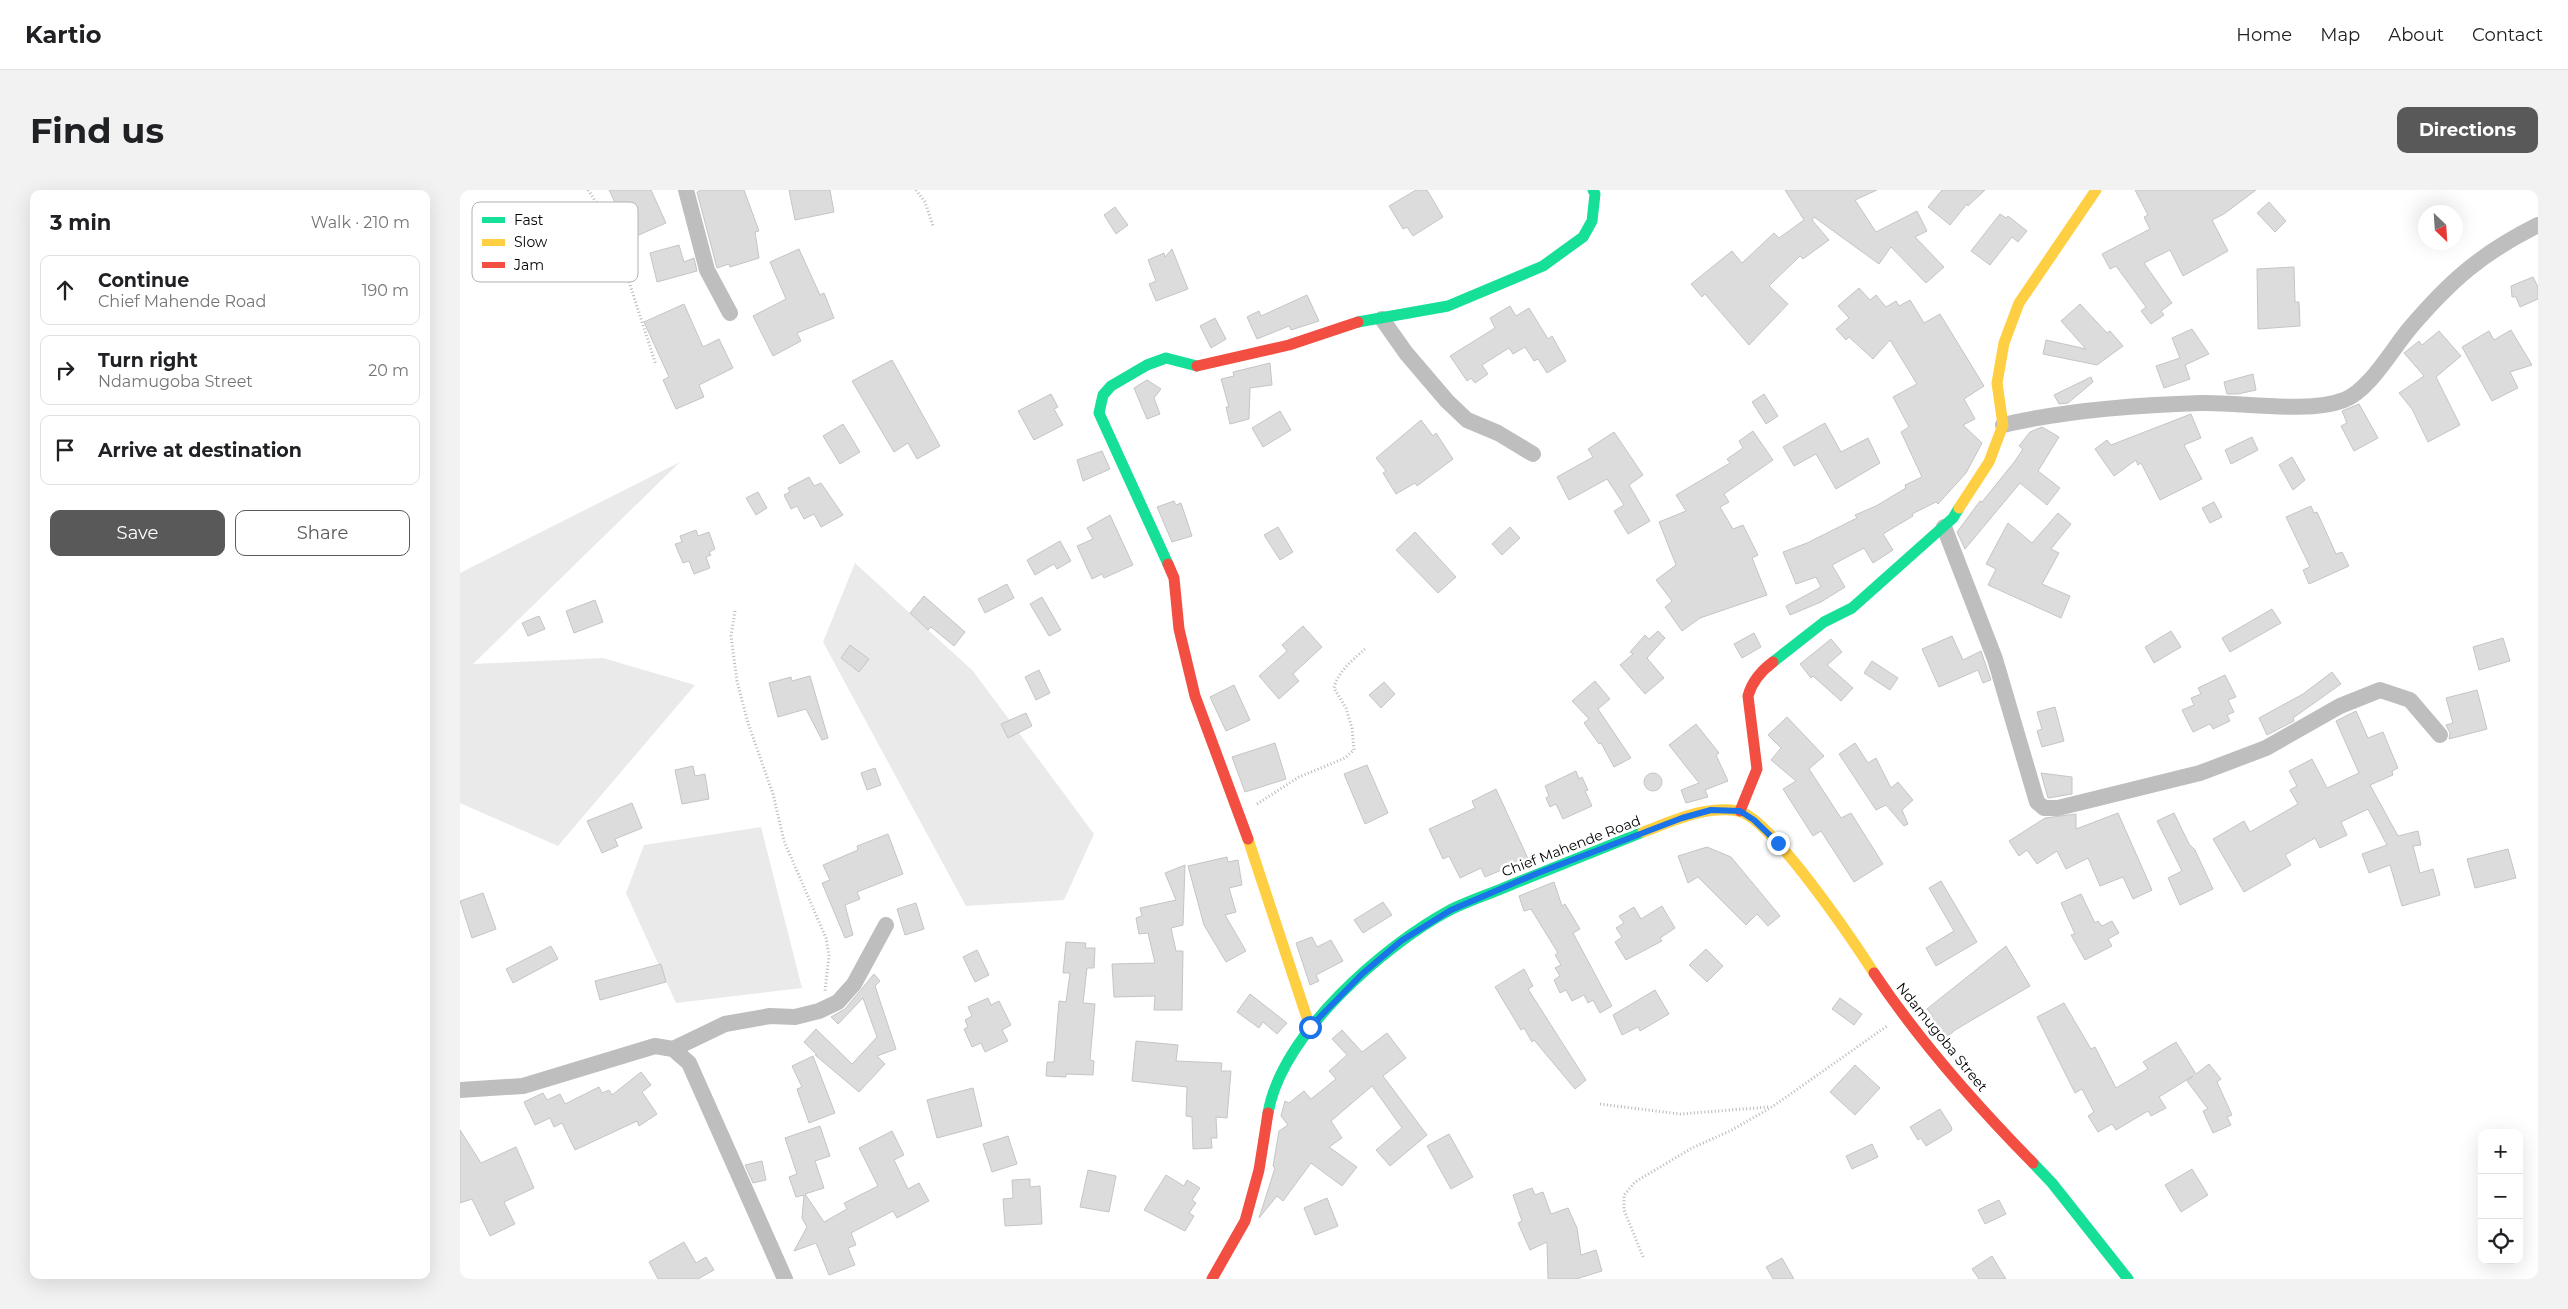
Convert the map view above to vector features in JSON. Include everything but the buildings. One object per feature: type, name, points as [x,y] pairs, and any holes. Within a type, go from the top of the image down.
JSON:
[{"type":"street","points":[[686,190],[707,270],[730,313]]},
{"type":"street","points":[[1310,1027],[1241,819],[1195,696],[1179,629],[1174,578],[1099,413],[1103,395],[1111,386],[1147,365],[1166,358],[1194,366],[1216,363],[1289,345],[1350,324],[1448,306],[1543,266],[1583,237],[1592,221],[1595,194],[1593,190]]},
{"type":"street","points":[[1740,811],[1757,769],[1748,696],[1751,685],[1762,670],[1783,652],[1824,622],[1852,608],[1953,518],[1989,462],[2003,425],[1998,383],[2004,343],[2019,303],[2087,206],[2096,190]]},
{"type":"street","points":[[2003,425],[2047,415],[2202,403],[2316,405],[2345,400],[2362,388],[2410,328],[2468,267],[2502,243],[2538,225]]},
{"type":"street","points":[[1382,319],[1406,353],[1447,401],[1467,420],[1498,433],[1533,454]]},
{"type":"street","points":[[1944,528],[1995,659],[2037,802],[2044,808],[2058,808],[2200,773],[2266,748],[2340,706],[2380,690],[2410,700],[2440,735]]},
{"type":"street","name":"Chief Mahende Road","points":[[1212,1279],[1245,1221],[1259,1170],[1270,1104],[1283,1072],[1310,1027],[1362,974],[1401,941],[1451,910],[1538,873],[1682,818],[1711,810],[1740,811]]},
{"type":"street","name":"Ndamugoba Street","points":[[1740,811],[1754,820],[1778,843],[1848,933],[1902,1015],[1990,1120],[2052,1184],[2128,1279]]},
{"type":"street","points":[[673,1049],[725,1024],[770,1016],[795,1017],[819,1011],[838,1002],[854,984],[886,925]]},
{"type":"street","points":[[460,1090],[523,1086],[655,1046],[673,1049],[689,1063],[786,1279]]},
{"type":"path","points":[[588,190],[596,202]]},
{"type":"path","points":[[916,190],[925,202],[934,226]]},
{"type":"path","points":[[629,282],[656,365]]},
{"type":"path","points":[[735,611],[732,645],[736,681],[748,723],[773,794],[784,841],[826,938],[829,956],[826,988],[819,1011]]},
{"type":"path","points":[[1241,819],[1255,806],[1298,777],[1345,758],[1354,750],[1352,728],[1346,708],[1337,696],[1334,688],[1336,680],[1345,668],[1366,648]]},
{"type":"path","points":[[1643,1258],[1624,1210],[1624,1195],[1635,1182],[1692,1148],[1730,1131],[1772,1107],[1902,1015]]},
{"type":"path","points":[[1600,1104],[1680,1114],[1772,1107]]},
{"type":"shaded area","points":[[680,462],[473,664],[603,658],[695,685],[558,846],[460,803],[460,573]]},
{"type":"shaded area","points":[[855,563],[973,671],[1094,834],[1064,900],[966,906],[823,642]]},
{"type":"shaded area","points":[[761,827],[802,988],[676,1003],[626,893],[644,845]]},
{"type":"traffic: fast","points":[[1358,322],[1448,306],[1543,266],[1583,237],[1592,221],[1595,194],[1593,190]]},
{"type":"traffic: fast","points":[[1168,564],[1099,413],[1103,395],[1111,386],[1147,365],[1166,358],[1197,366]]},
{"type":"traffic: fast","points":[[1773,662],[1824,622],[1852,608],[1953,518],[1959,508]]},
{"type":"traffic: fast","points":[[1268,1113],[1277,1083],[1293,1053],[1314,1024],[1339,995],[1395,946],[1458,906],[1643,832]]},
{"type":"traffic: fast","points":[[2033,1163],[2052,1183],[2128,1279]]},
{"type":"traffic: slow","points":[[1959,508],[1989,462],[2003,425],[1997,383],[2004,343],[2019,303],[2096,190]]},
{"type":"traffic: slow","points":[[1643,832],[1690,815],[1714,810],[1738,811],[1752,818],[1770,834],[1790,857],[1831,910],[1874,973]]},
{"type":"traffic: slow","points":[[1248,839],[1310,1027]]},
{"type":"traffic: jam","points":[[1197,366],[1289,345],[1358,322]]},
{"type":"traffic: jam","points":[[1168,564],[1174,578],[1179,629],[1195,696],[1248,839]]},
{"type":"traffic: jam","points":[[1740,811],[1757,769],[1748,696],[1758,677],[1773,662]]},
{"type":"traffic: jam","points":[[1874,973],[1910,1024],[1949,1072],[2033,1163]]},
{"type":"traffic: jam","points":[[1212,1279],[1245,1221],[1259,1170],[1268,1113]]},
{"type":"route","points":[[1310,1027],[1362,974],[1401,941],[1451,910],[1538,873],[1682,818],[1711,810],[1740,811],[1754,820],[1778,843]]}]
